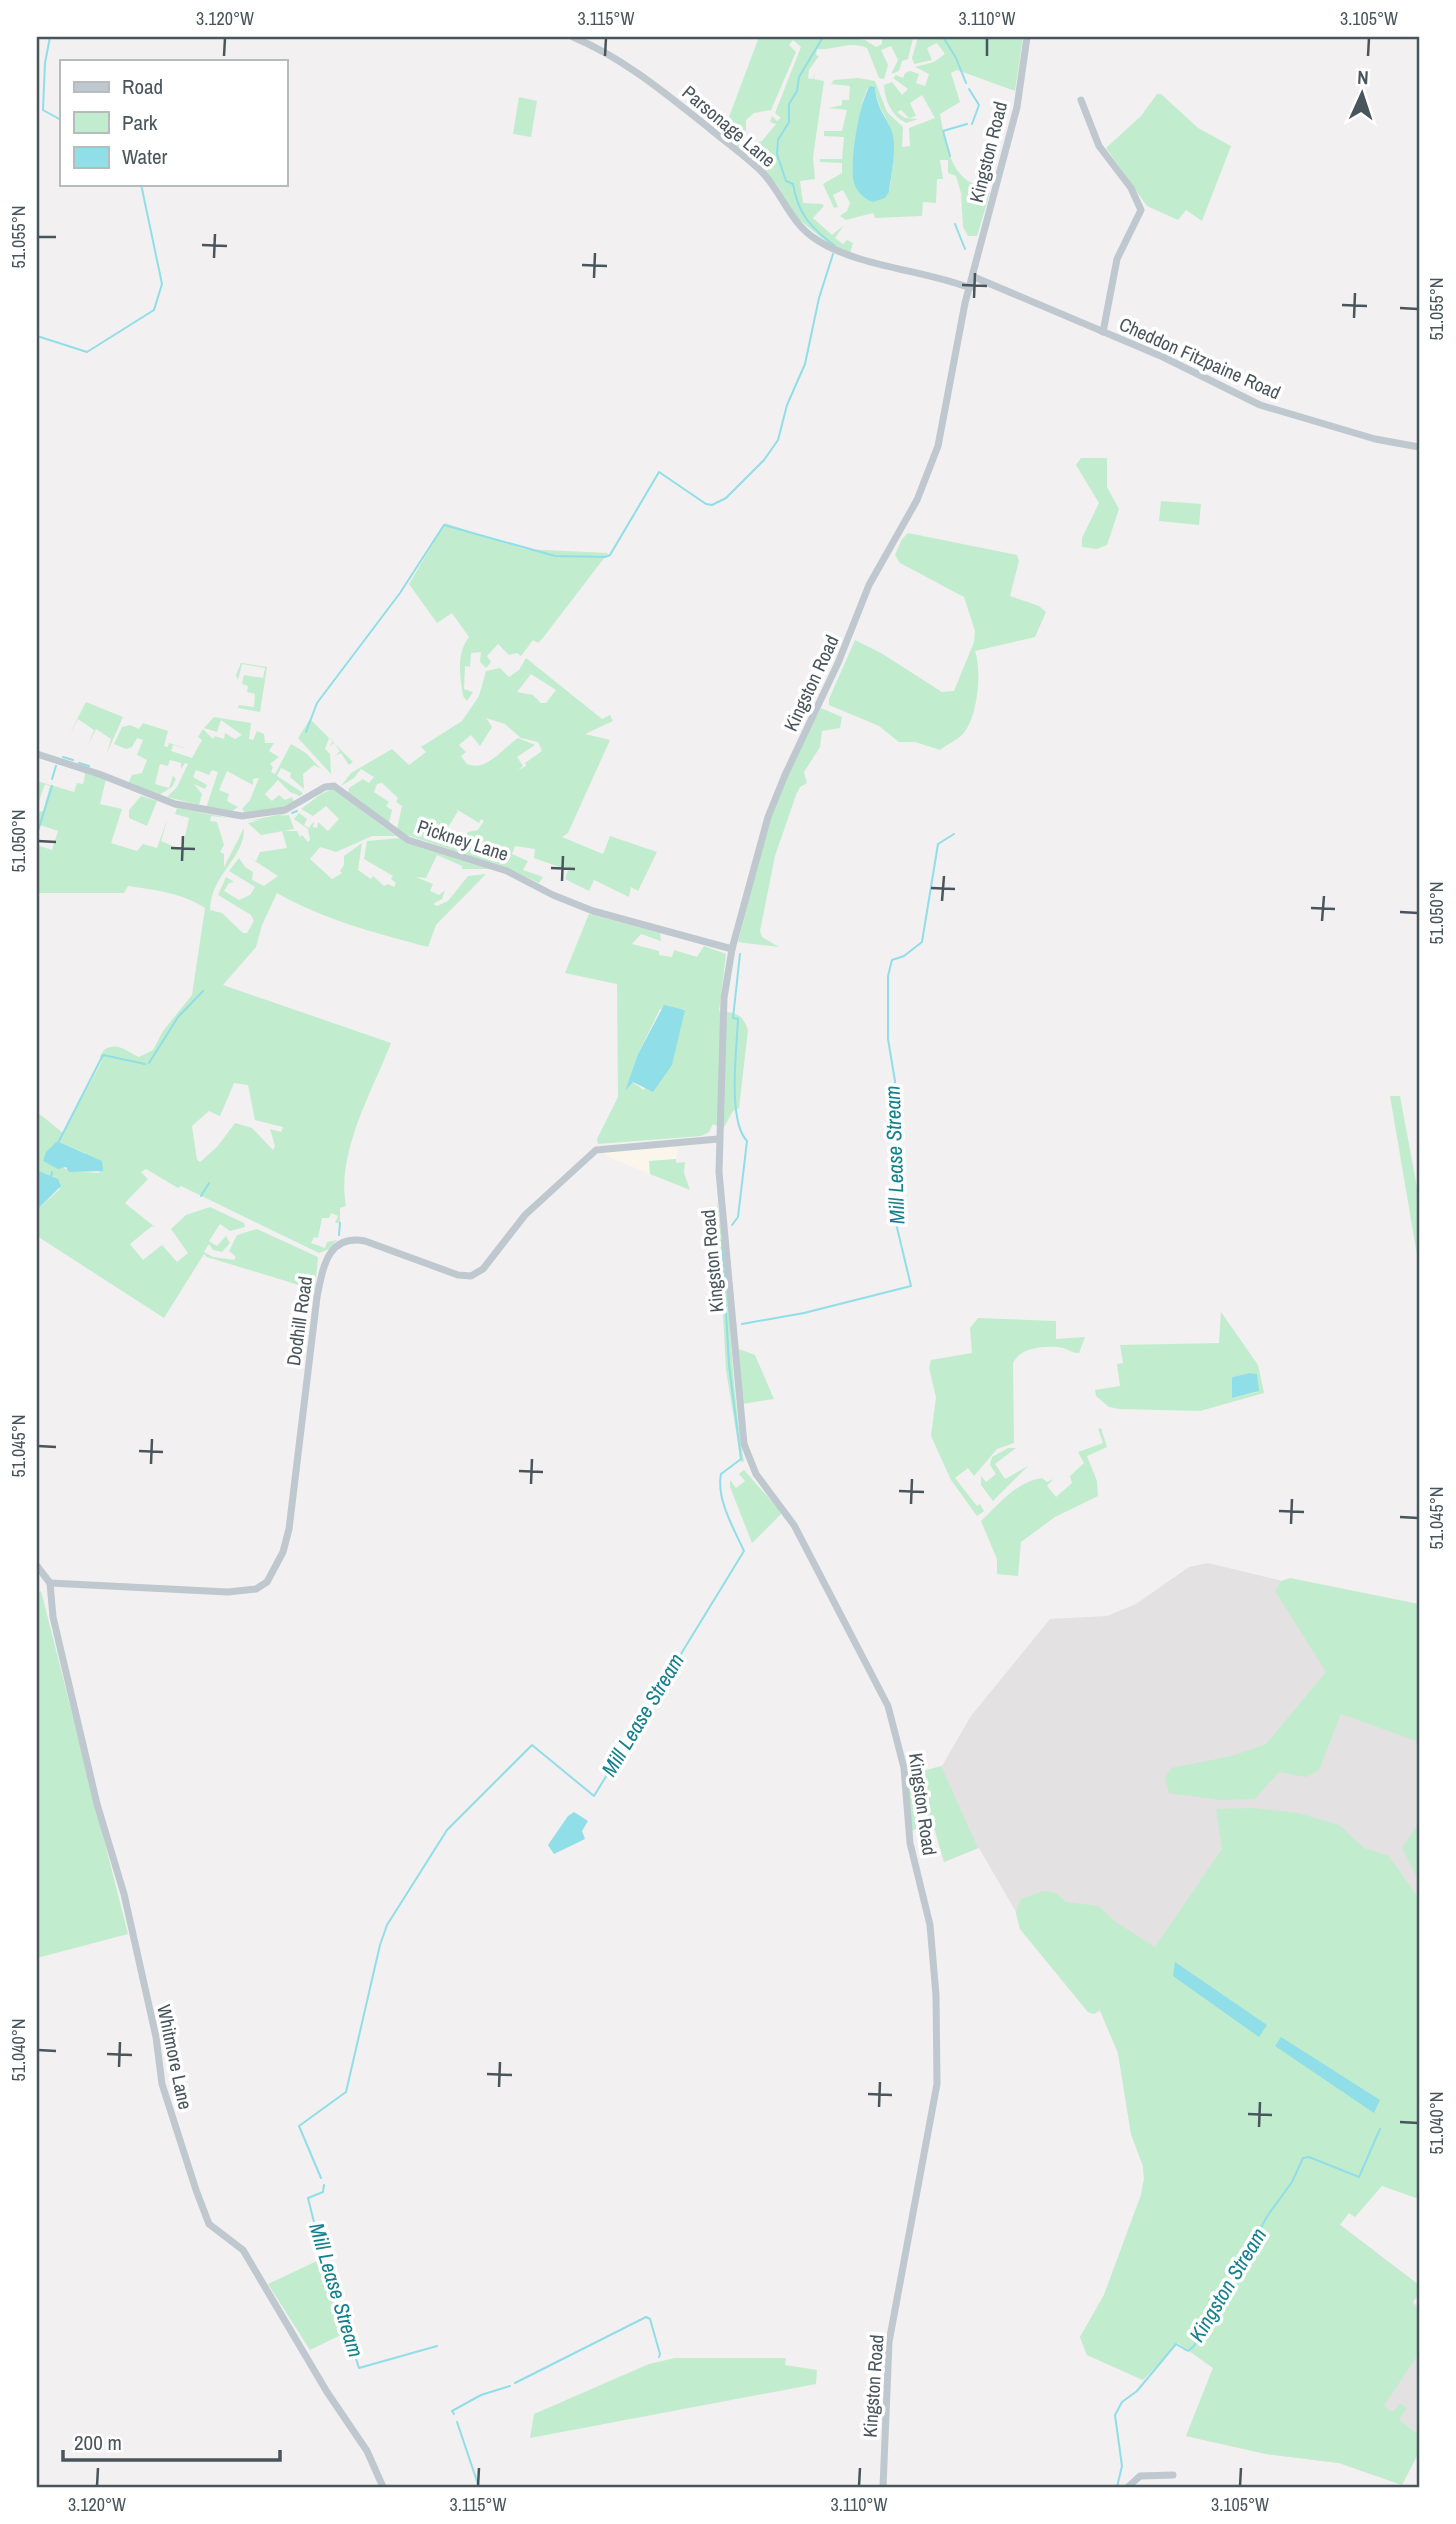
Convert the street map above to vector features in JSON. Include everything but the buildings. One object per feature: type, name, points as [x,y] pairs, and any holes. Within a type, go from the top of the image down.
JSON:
[{"type":"street","name":"Parsonage Lane","points":[[573,37],[633,68],[747,159],[773,184],[796,222],[813,237],[841,253],[931,275],[970,288]]},
{"type":"street","name":"Kingston Road","points":[[883,2487],[889,2342],[937,2084],[935,1966],[926,1902],[909,1843],[904,1768],[888,1706],[794,1525],[756,1474],[744,1444],[718,1139],[724,999],[732,949],[768,817],[785,775],[834,674],[869,585],[930,470],[938,446],[956,344],[1017,107],[1027,37]]},
{"type":"street","points":[[1081,100],[1085,125],[1130,188],[1141,210],[1117,259],[1103,332]]},
{"type":"street","name":"Cheddon Fitzpaine Road","points":[[974,277],[1163,357],[1260,405],[1375,439],[1419,447]]},
{"type":"street","name":"Pickney Lane","points":[[37,754],[99,774],[175,804],[242,816],[285,810],[325,787],[334,786],[408,840],[507,871],[593,911],[732,949]]},
{"type":"street","name":"Dodhill Road","points":[[50,1583],[228,1592],[256,1589],[267,1582],[277,1566],[289,1529],[323,1266],[329,1253],[340,1243],[365,1241],[450,1273],[471,1276],[483,1269],[525,1215],[596,1150],[718,1139]]},
{"type":"street","points":[[37,1566],[50,1583]]},
{"type":"street","name":"Whitmore Lane","points":[[50,1583],[53,1617],[97,1804],[124,1895],[156,2037],[162,2084],[196,2190],[209,2224],[243,2250],[327,2392],[367,2451],[383,2487]]},
{"type":"street","points":[[1128,2487],[1140,2476],[1163,2471],[1173,2475]]},
{"type":"shaded area","points":[[678,1147],[676,1159],[649,1161],[650,1174],[604,1155],[605,1151]]},
{"type":"shaded area","points":[[1208,1563],[1399,1609],[1419,1611],[1419,2119],[1321,2210],[1419,2285],[1419,2293],[1413,2302],[1419,2307],[1419,2452],[1402,2485],[1339,2463],[1266,2454],[1186,2436],[1213,2368],[1178,2343],[1143,2380],[1087,2355],[1080,2337],[1104,2295],[1141,2195],[1144,2179],[1143,2166],[1131,2134],[1118,2053],[1100,2011],[1094,2014],[1088,2012],[1020,1929],[1016,1912],[979,1848],[944,1862],[934,1827],[912,1830],[909,1786],[913,1774],[942,1766],[971,1716],[1050,1619],[1107,1616],[1136,1604],[1189,1567]]},
{"type":"green space","points":[[759,37],[853,38],[865,40],[876,47],[882,44],[882,37],[913,39],[908,59],[902,61],[899,71],[891,74],[898,60],[891,46],[881,50],[888,65],[884,79],[879,78],[867,48],[854,45],[817,49],[816,55],[819,56],[809,70],[808,78],[813,79],[815,72],[814,79],[824,81],[813,157],[815,179],[800,181],[803,203],[824,206],[813,218],[832,235],[843,226],[835,238],[843,244],[847,240],[853,243],[850,253],[828,243],[797,218],[778,186],[745,152],[753,144],[762,141],[776,124],[770,122],[772,116],[777,121],[781,118],[775,113],[801,47],[793,40],[789,45],[796,52],[771,110],[754,113],[746,120],[746,132],[737,133],[738,141],[745,140],[740,148],[723,133]]},
{"type":"green space","points":[[918,37],[1023,37],[1015,91],[957,70],[951,73],[960,102],[940,114],[947,149],[957,170],[964,178],[984,186],[983,191],[990,193],[977,236],[968,236],[963,227],[961,193],[956,176],[948,173],[948,160],[940,160],[943,179],[937,179],[936,203],[923,202],[922,216],[875,218],[873,213],[846,220],[840,216],[847,211],[850,203],[843,190],[833,195],[838,207],[834,208],[823,184],[842,173],[842,163],[820,162],[820,159],[842,159],[844,137],[824,136],[824,131],[842,131],[847,110],[828,108],[842,105],[842,100],[849,100],[850,86],[831,84],[834,80],[858,78],[875,81],[887,112],[903,127],[902,147],[910,146],[909,128],[935,118],[922,95],[910,103],[916,116],[909,118],[901,110],[897,112],[905,118],[918,119],[906,123],[896,116],[887,102],[884,85],[892,82],[902,95],[908,89],[893,78],[896,75],[903,78],[905,73],[910,71],[919,74],[916,83],[925,86],[929,74],[915,67],[934,62],[945,54],[937,43],[927,48],[932,60],[914,64],[912,58]],"holes":[[[875,87],[890,129],[893,160],[889,192],[873,202],[863,195],[857,185],[854,156],[867,89]]]},
{"type":"green space","points":[[1157,94],[1161,94],[1198,128],[1231,146],[1202,221],[1186,210],[1178,220],[1147,206],[1106,148],[1141,116]]},
{"type":"green space","points":[[519,97],[537,101],[531,137],[513,134]]},
{"type":"green space","points":[[1081,458],[1107,458],[1107,487],[1119,509],[1107,545],[1097,549],[1082,547],[1082,538],[1099,503],[1076,465]]},
{"type":"green space","points":[[1161,501],[1201,504],[1199,525],[1159,521]]},
{"type":"green space","points":[[445,523],[524,549],[608,553],[542,639],[538,643],[533,640],[521,656],[517,653],[509,655],[498,644],[487,656],[491,662],[486,668],[480,662],[481,652],[471,653],[470,667],[465,666],[464,689],[473,692],[467,701],[463,696],[460,665],[462,651],[469,637],[452,613],[437,623],[409,584]]},
{"type":"green space","points":[[908,533],[1017,555],[1019,561],[1010,596],[1039,606],[1046,612],[1035,637],[975,651],[978,682],[972,718],[962,735],[940,750],[915,742],[899,742],[879,726],[829,705],[829,699],[855,640],[881,653],[942,692],[954,691],[974,642],[975,631],[964,597],[900,563],[895,555],[902,539]]},
{"type":"green space","points":[[526,658],[602,719],[610,715],[613,721],[585,734],[610,740],[568,833],[562,837],[603,854],[610,836],[657,852],[638,891],[631,887],[629,897],[594,880],[589,891],[565,879],[568,870],[534,858],[535,849],[515,846],[512,854],[528,861],[523,870],[543,877],[539,883],[514,871],[407,835],[397,829],[402,806],[396,802],[398,798],[382,783],[377,784],[374,792],[389,802],[386,806],[392,810],[389,823],[348,793],[349,788],[363,779],[369,783],[374,777],[361,769],[354,778],[341,786],[351,773],[392,749],[409,765],[426,752],[421,747],[462,721],[479,696],[486,671],[500,668],[509,677],[519,670]],"holes":[[[531,674],[556,690],[546,703],[541,703],[533,695],[517,692]],[[486,718],[505,724],[521,738],[538,742],[542,751],[518,770],[523,766],[517,757],[535,745],[518,738],[488,762],[474,766],[467,764],[461,756],[466,752],[459,745],[471,735],[480,746],[492,727]],[[456,809],[479,823],[481,819],[484,821],[478,830],[468,832],[460,844],[442,837],[458,811]]]},
{"type":"green space","points":[[241,663],[267,667],[260,712],[238,708],[239,705],[254,707],[255,694],[247,692],[248,686],[242,684],[244,675],[263,678],[265,668],[242,664],[238,680],[236,675]]},
{"type":"green space","points":[[86,702],[123,717],[107,753],[111,739],[96,729],[88,745],[94,730],[78,719],[68,737]]},
{"type":"green space","points":[[821,708],[842,717],[840,728],[822,731],[820,747],[804,772],[807,783],[800,787],[796,795],[775,856],[760,931],[762,937],[779,947],[738,942],[770,818],[788,772]]},
{"type":"green space","points":[[214,717],[251,723],[249,739],[253,740],[257,731],[264,734],[265,743],[274,743],[269,751],[279,757],[270,764],[273,767],[271,772],[275,774],[291,744],[306,753],[321,769],[314,765],[303,774],[304,789],[290,777],[291,773],[281,768],[277,776],[303,793],[300,796],[290,792],[278,780],[265,794],[272,801],[279,795],[285,800],[292,797],[294,802],[276,811],[245,813],[242,809],[250,800],[259,778],[253,779],[253,785],[227,771],[219,790],[229,794],[227,801],[238,807],[232,811],[206,808],[218,772],[212,770],[209,775],[196,770],[193,777],[207,785],[205,789],[194,784],[202,794],[199,805],[167,797],[177,787],[188,764],[185,763],[181,769],[181,763],[170,760],[168,766],[160,764],[155,784],[169,788],[173,776],[176,779],[172,787],[159,795],[129,782],[132,775],[142,773],[147,760],[137,755],[143,740],[137,738],[132,747],[126,749],[114,744],[122,727],[130,725],[139,729],[143,723],[168,731],[164,746],[168,747],[169,743],[185,748],[173,745],[171,751],[192,758],[202,740],[198,737],[203,729],[213,739],[215,736],[224,739],[225,733],[235,739],[242,735],[221,720],[217,732],[204,728]]},
{"type":"green space","points":[[310,719],[329,738],[325,749],[330,754],[331,774],[298,738]]},
{"type":"green space","points":[[334,743],[353,762],[349,765],[341,753],[335,756],[340,751]]},
{"type":"green space","points":[[83,771],[106,779],[100,804],[122,809],[111,843],[137,851],[143,844],[157,848],[168,817],[161,841],[182,850],[189,818],[175,814],[177,808],[229,818],[211,816],[210,821],[217,822],[224,845],[220,852],[224,854],[224,867],[244,828],[239,848],[216,886],[210,910],[222,913],[243,933],[247,933],[254,921],[251,915],[218,895],[226,877],[234,882],[229,883],[224,891],[239,900],[250,895],[255,887],[229,871],[239,858],[245,867],[253,872],[252,880],[264,886],[278,876],[250,858],[256,861],[260,852],[287,848],[282,831],[297,831],[300,837],[302,835],[308,842],[308,829],[294,819],[299,813],[307,819],[304,825],[309,828],[314,821],[313,827],[317,828],[318,822],[328,831],[339,819],[326,806],[313,816],[301,809],[321,794],[333,789],[396,836],[372,836],[336,852],[320,847],[310,859],[332,879],[342,873],[340,871],[344,865],[344,856],[362,843],[358,870],[371,879],[373,876],[384,886],[388,884],[394,887],[396,883],[391,879],[393,876],[364,859],[367,841],[400,838],[491,869],[462,869],[462,866],[437,855],[426,878],[416,877],[433,884],[430,891],[439,895],[445,890],[442,899],[433,904],[437,906],[448,901],[468,876],[486,874],[436,925],[428,947],[332,918],[277,893],[262,925],[256,947],[223,985],[391,1043],[351,1144],[344,1186],[346,1206],[340,1208],[340,1235],[339,1223],[335,1223],[338,1216],[331,1213],[329,1218],[322,1218],[318,1238],[314,1237],[311,1243],[325,1248],[327,1242],[337,1240],[329,1249],[319,1253],[181,1186],[178,1188],[146,1169],[141,1172],[148,1179],[125,1203],[156,1228],[152,1226],[130,1244],[143,1260],[162,1245],[177,1262],[188,1253],[171,1229],[186,1215],[210,1207],[244,1223],[245,1227],[230,1231],[220,1224],[209,1241],[217,1246],[226,1236],[230,1243],[222,1252],[213,1250],[209,1244],[204,1252],[213,1257],[234,1260],[236,1257],[229,1251],[237,1235],[257,1229],[318,1257],[315,1290],[207,1257],[204,1254],[164,1318],[37,1236],[37,1210],[60,1189],[54,1177],[37,1170],[37,1112],[63,1133],[102,1061],[100,1056],[104,1050],[118,1047],[139,1057],[153,1050],[163,1031],[192,995],[205,908],[178,896],[128,886],[124,893],[37,893],[37,845],[52,850],[58,831],[40,825],[37,839],[37,812],[43,811],[50,786],[45,784],[39,801],[37,781],[74,792],[77,783],[83,784]],"holes":[[[234,1083],[248,1085],[255,1120],[283,1127],[281,1132],[270,1129],[275,1146],[273,1150],[252,1128],[235,1123],[217,1147],[200,1162],[197,1160],[192,1126],[209,1111],[220,1116]],[[57,1141],[85,1153],[100,1173],[71,1171],[43,1160]]]},
{"type":"green space","points":[[141,796],[157,801],[147,826],[129,818],[129,810]]},
{"type":"green space","points":[[288,813],[280,816],[289,815],[294,829],[261,835],[248,823],[261,820],[247,821]]},
{"type":"green space","points":[[589,914],[660,933],[661,941],[641,934],[632,944],[659,951],[659,955],[672,957],[674,950],[697,957],[704,946],[726,954],[719,1011],[738,1015],[748,1030],[739,1108],[733,1111],[723,1129],[713,1124],[709,1132],[701,1136],[598,1144],[597,1139],[618,1097],[617,984],[565,973]],"holes":[[[660,1009],[685,1009],[644,1090],[632,1082],[625,1091],[638,1054]]]},
{"type":"green space","points":[[1390,1096],[1400,1096],[1419,1198],[1419,1267]]},
{"type":"green space","points":[[676,1159],[676,1163],[685,1162],[684,1173],[690,1190],[650,1174],[649,1161]]},
{"type":"green space","points":[[717,1200],[735,1397],[744,1462],[741,1462],[726,1370]]},
{"type":"green space","points":[[1221,1312],[1258,1365],[1264,1393],[1200,1411],[1120,1409],[1109,1407],[1096,1396],[1095,1390],[1120,1386],[1117,1364],[1123,1363],[1120,1345],[1219,1343]],"holes":[[[1256,1374],[1257,1392],[1232,1398],[1232,1377]]]},
{"type":"green space","points":[[978,1318],[1056,1321],[1056,1339],[1085,1337],[1079,1353],[1063,1348],[1042,1347],[1022,1353],[1013,1363],[1014,1443],[997,1449],[974,1476],[968,1468],[955,1478],[977,1506],[980,1504],[984,1511],[977,1516],[951,1480],[931,1436],[936,1397],[929,1368],[931,1360],[972,1353],[970,1328]]},
{"type":"green space","points":[[739,1349],[755,1355],[774,1399],[742,1404]]},
{"type":"green space","points":[[1101,1428],[1107,1447],[1087,1456],[1097,1481],[1098,1496],[1055,1517],[1021,1542],[1018,1576],[997,1574],[997,1559],[981,1521],[1009,1495],[1033,1480],[1042,1478],[1047,1482],[1053,1479],[1047,1486],[1056,1497],[1072,1483],[1070,1476],[1084,1463],[1078,1452],[1103,1443],[1098,1429]]},
{"type":"green space","points":[[1008,1448],[1016,1448],[995,1464],[1005,1479],[1028,1466],[993,1501],[981,1485],[981,1476],[986,1482],[996,1474],[990,1465],[992,1457]]},
{"type":"green space","points":[[744,1470],[782,1513],[752,1543],[730,1487],[730,1480],[736,1488],[745,1481],[739,1474]]},
{"type":"green space","points":[[1290,1578],[1419,1604],[1419,1742],[1341,1714],[1319,1770],[1306,1777],[1279,1772],[1255,1799],[1221,1800],[1169,1793],[1165,1778],[1171,1768],[1232,1756],[1266,1744],[1326,1672],[1275,1591],[1281,1581]]},
{"type":"green space","points":[[41,1591],[128,1934],[37,1958],[37,1594]]},
{"type":"green space","points":[[941,1766],[978,1848],[944,1862],[934,1827],[912,1830],[909,1786],[913,1774]]},
{"type":"green space","points":[[1254,1808],[1298,1813],[1339,1825],[1364,1848],[1389,1856],[1419,1899],[1419,2199],[1382,2186],[1355,2217],[1349,2213],[1340,2225],[1419,2285],[1419,2293],[1412,2304],[1419,2309],[1419,2353],[1384,2406],[1393,2412],[1400,2403],[1407,2408],[1399,2420],[1419,2435],[1419,2452],[1402,2485],[1339,2463],[1266,2454],[1186,2436],[1213,2368],[1178,2343],[1143,2380],[1087,2355],[1080,2337],[1104,2295],[1141,2195],[1143,2166],[1131,2134],[1118,2053],[1100,2010],[1104,2005],[1094,2014],[1088,2012],[1020,1929],[1016,1913],[1021,1899],[1043,1891],[1056,1893],[1066,1902],[1099,1906],[1114,1921],[1155,1947],[1222,1849],[1216,1809]]},
{"type":"green space","points":[[1419,1823],[1419,1881],[1402,1848]]},
{"type":"green space","points":[[319,2260],[347,2332],[310,2350],[268,2284]]},
{"type":"green space","points":[[675,2358],[786,2358],[785,2365],[817,2370],[816,2384],[530,2438],[534,2414],[649,2364]]},
{"type":"water","points":[[870,86],[875,87],[894,143],[889,192],[885,198],[873,202],[859,192],[853,174],[859,119]]},
{"type":"water","points":[[664,1005],[685,1010],[672,1065],[653,1092],[633,1082],[625,1091],[638,1054]]},
{"type":"water","points":[[57,1141],[102,1161],[103,1171],[69,1172],[66,1167],[58,1169],[43,1161],[46,1152]]},
{"type":"water","points":[[37,1170],[58,1179],[61,1186],[37,1210]]},
{"type":"water","points":[[1257,1374],[1259,1391],[1232,1398],[1232,1377]]},
{"type":"water","points":[[574,1812],[588,1821],[582,1831],[585,1839],[554,1854],[548,1845],[568,1816]]},
{"type":"water","points":[[1175,1962],[1267,2025],[1259,2037],[1173,1976]]},
{"type":"water","points":[[1281,2037],[1380,2100],[1374,2113],[1275,2046]]},
{"type":"waterway","points":[[50,37],[45,63],[43,110],[60,119]]},
{"type":"waterway","points":[[823,37],[799,77],[797,91],[789,104],[789,122],[778,140],[777,154],[786,181],[793,184],[798,204],[807,220],[835,246]]},
{"type":"waterway","points":[[943,37],[956,58],[966,83]]},
{"type":"waterway","points":[[969,89],[979,105],[972,124]]},
{"type":"waterway","points":[[950,156],[943,131],[967,124]]},
{"type":"waterway","points":[[37,336],[87,352],[154,310],[162,284],[141,186]]},
{"type":"waterway","points":[[955,224],[965,249]]},
{"type":"waterway","points":[[306,732],[317,703],[400,593],[444,525],[555,556],[605,557],[610,555],[659,472],[706,504],[712,505],[726,498],[764,460],[778,440],[787,405],[805,364],[819,298],[833,254]]},
{"type":"waterway","points":[[63,757],[73,760]]},
{"type":"waterway","points":[[79,763],[89,766]]},
{"type":"waterway","points":[[52,779],[56,766]]},
{"type":"waterway","points":[[37,834],[52,786]]},
{"type":"waterway","points":[[292,813],[297,811]]},
{"type":"waterway","name":"Mill Lease Stream","points":[[742,1324],[804,1313],[911,1286],[894,1215],[898,1152],[892,1119],[895,1081],[888,1039],[888,976],[892,960],[904,956],[922,942],[938,844],[954,834]]},
{"type":"waterway","points":[[732,1225],[738,1217],[747,1141],[741,1131],[735,1101],[738,1019],[733,1018],[740,954]]},
{"type":"waterway","points":[[149,1063],[178,1017],[203,991]]},
{"type":"waterway","points":[[59,1141],[103,1055],[145,1064]]},
{"type":"waterway","points":[[51,1176],[52,1172]]},
{"type":"waterway","points":[[201,1196],[209,1183]]},
{"type":"waterway","points":[[339,1235],[340,1223]]},
{"type":"waterway","name":"Mill Lease Stream","points":[[321,2178],[299,2126],[346,2092],[387,1925],[447,1830],[532,1745],[594,1796],[744,1551],[727,1514],[720,1484],[721,1474],[741,1459],[729,1365],[722,1241]]},
{"type":"waterway","name":"Kingston Stream","points":[[1117,2487],[1122,2466],[1115,2415],[1122,2402],[1137,2391],[1176,2344],[1188,2351],[1194,2346],[1268,2215],[1292,2182],[1303,2158],[1309,2157],[1359,2177],[1380,2129]]},
{"type":"waterway","name":"Mill Lease Stream","points":[[324,2185],[323,2192],[308,2198],[322,2254],[359,2368],[437,2346]]},
{"type":"waterway","points":[[515,2383],[646,2317],[650,2319],[659,2357]]},
{"type":"waterway","points":[[454,2414],[452,2411],[481,2395],[510,2386]]},
{"type":"waterway","name":"Mill Lease Stream","points":[[457,2422],[479,2487]]}]
